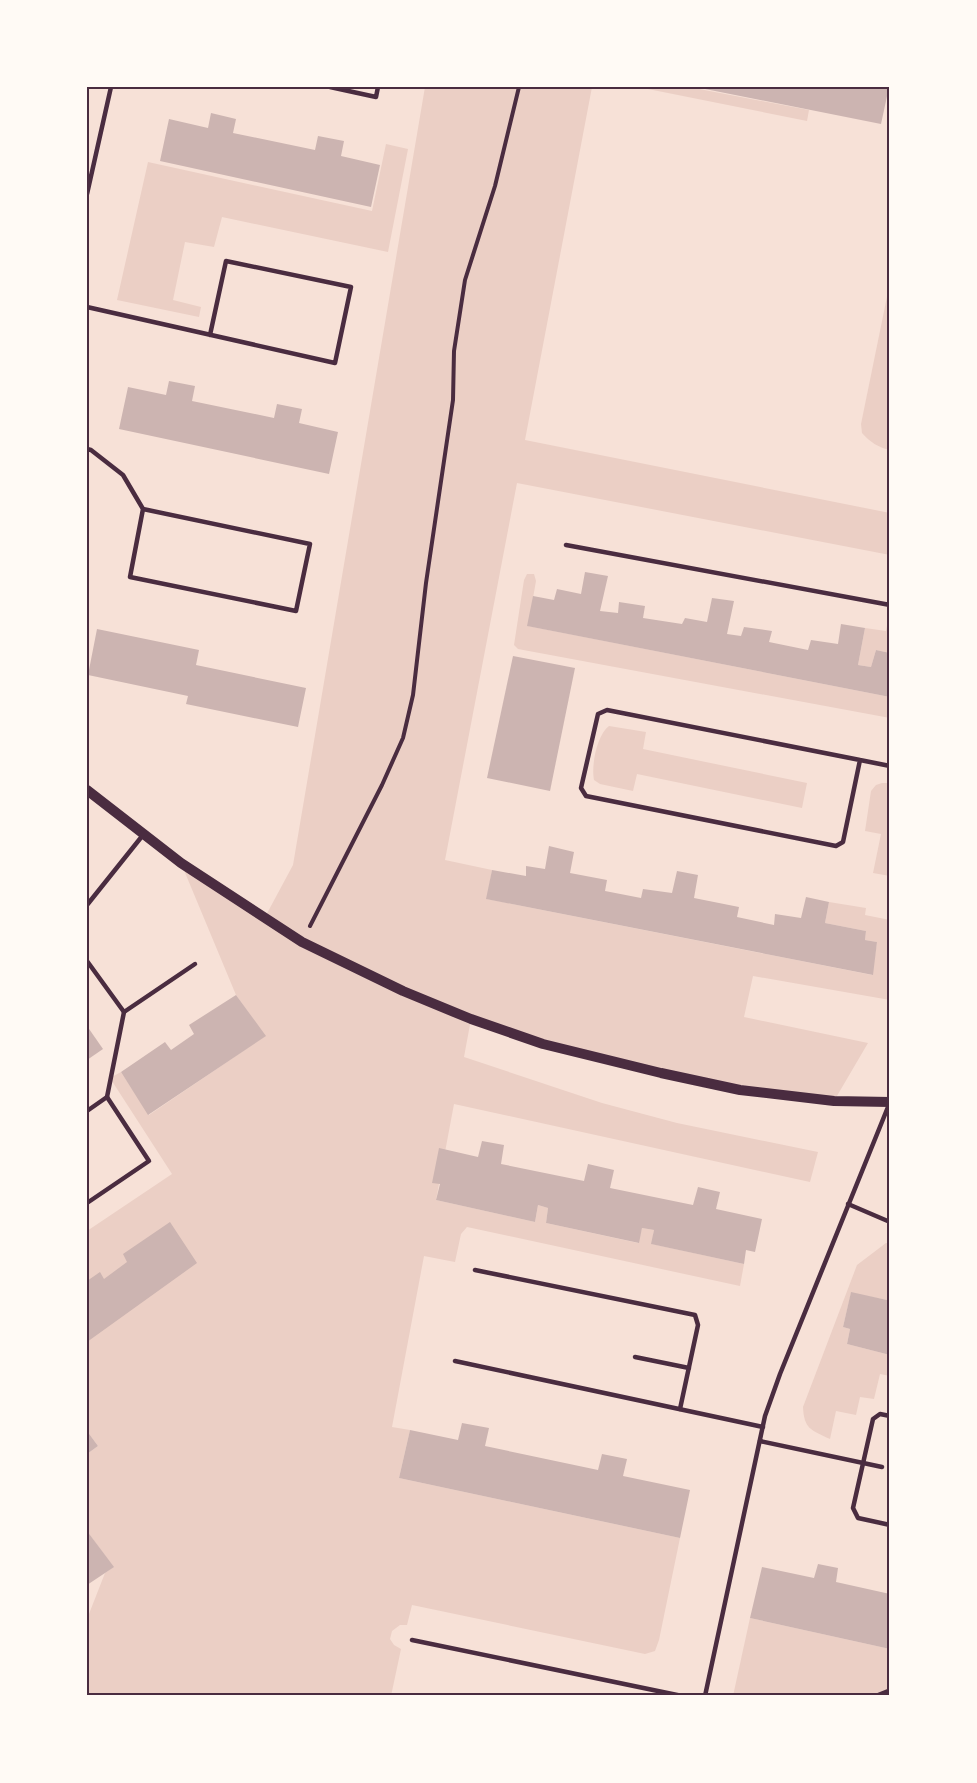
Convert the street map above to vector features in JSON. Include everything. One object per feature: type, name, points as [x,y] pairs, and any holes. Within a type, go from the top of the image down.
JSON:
[{"type":"street","points":[[87,790],[190,869],[302,942],[403,991],[471,1019],[543,1044],[740,1090],[834,1101],[890,1102]]},
{"type":"lane","points":[[87,194],[111,87]]},
{"type":"lane","points":[[330,87],[376,97],[378,87]]},
{"type":"lane","points":[[87,307],[210,335],[335,363],[351,287],[226,261],[210,335]]},
{"type":"lane","points":[[87,449],[123,475],[143,509],[130,578],[297,611],[310,544],[143,509]]},
{"type":"lane","points":[[566,545],[890,605]]},
{"type":"lane","points":[[860,760],[843,842],[836,846],[586,796],[581,788],[598,714],[607,710],[860,760],[890,766]]},
{"type":"lane","points":[[87,905],[144,834]]},
{"type":"lane","points":[[87,961],[124,1012]]},
{"type":"lane","points":[[87,1111],[107,1097],[124,1012],[195,964]]},
{"type":"lane","points":[[87,1203],[149,1161],[107,1097]]},
{"type":"lane","points":[[705,1696],[763,1426],[780,1374],[890,1102]]},
{"type":"lane","points":[[848,1204],[890,1222]]},
{"type":"lane","points":[[474,1269],[695,1315],[698,1325],[680,1409]]},
{"type":"lane","points":[[635,1357],[689,1368]]},
{"type":"lane","points":[[455,1361],[763,1426]]},
{"type":"lane","points":[[890,1416],[880,1414],[873,1419],[853,1508],[858,1518],[890,1525]]},
{"type":"lane","points":[[760,1441],[882,1467]]},
{"type":"lane","points":[[412,1640],[682,1696]]},
{"type":"path","points":[[302,942],[382,785],[403,738],[413,695],[426,583],[446,456],[453,400],[454,351],[465,280],[495,186],[519,87]]},
{"type":"path","points":[[875,1696],[890,1690]]},
{"type":"shaded area","points":[[425,87],[592,87],[525,440],[890,513],[890,555],[517,483],[445,860],[492,870],[487,899],[872,975],[877,942],[865,940],[866,931],[825,923],[829,902],[866,908],[865,915],[890,920],[890,1000],[753,976],[744,1017],[868,1043],[834,1101],[661,1073],[471,1019],[464,1057],[602,1103],[677,1123],[818,1152],[810,1182],[454,1104],[436,1200],[535,1222],[538,1205],[548,1208],[546,1223],[638,1243],[642,1228],[654,1230],[652,1244],[744,1264],[740,1286],[467,1227],[461,1234],[455,1262],[424,1256],[392,1427],[410,1430],[399,1478],[680,1538],[655,1651],[645,1654],[412,1605],[407,1625],[400,1625],[392,1631],[390,1639],[401,1649],[391,1696],[87,1696],[87,1619],[105,1573],[113,1567],[87,1531],[87,1454],[98,1446],[87,1431],[87,1231],[172,1174],[110,1078],[121,1072],[149,1115],[265,1036],[236,995],[181,863],[264,919],[293,865]]},
{"type":"shaded area","points":[[638,87],[689,87],[809,110],[807,121]]},
{"type":"shaded area","points":[[386,144],[408,149],[388,252],[222,217],[214,247],[185,242],[173,300],[201,307],[199,317],[117,300],[148,162],[372,211]]},
{"type":"shaded area","points":[[890,282],[890,450],[868,439],[862,433],[861,424]]},
{"type":"shaded area","points":[[527,574],[534,574],[536,581],[528,626],[890,697],[890,718],[518,649],[514,645],[524,580]]},
{"type":"shaded area","points":[[889,615],[890,653],[876,650],[871,667],[858,665],[865,628],[886,631]]},
{"type":"shaded area","points":[[609,726],[646,732],[643,749],[807,783],[802,808],[637,774],[633,791],[600,784],[594,780],[594,759],[601,736]]},
{"type":"shaded area","points":[[890,783],[890,876],[873,873],[881,834],[865,831],[871,791],[876,785]]},
{"type":"shaded area","points":[[886,1243],[890,1243],[890,1288],[887,1300],[851,1293],[843,1327],[850,1329],[847,1344],[890,1355],[890,1376],[880,1374],[874,1399],[860,1397],[856,1415],[836,1411],[830,1439],[810,1428],[805,1420],[803,1407],[857,1265]]},
{"type":"shaded area","points":[[750,1618],[890,1649],[890,1696],[733,1696]]},
{"type":"building","points":[[695,87],[889,87],[881,124]]},
{"type":"building","points":[[211,113],[236,119],[233,133],[315,150],[318,136],[344,141],[341,156],[380,165],[371,207],[160,161],[169,119],[208,128]]},
{"type":"building","points":[[169,381],[195,386],[192,401],[274,418],[277,404],[302,409],[299,423],[338,432],[329,474],[119,429],[128,387],[166,395]]},
{"type":"building","points":[[585,572],[608,576],[600,611],[618,613],[619,602],[645,606],[643,618],[682,624],[685,618],[707,622],[712,598],[734,601],[727,634],[741,636],[744,627],[772,631],[769,642],[808,650],[811,640],[838,644],[841,624],[865,628],[858,665],[871,667],[876,650],[890,653],[890,697],[527,626],[533,596],[554,600],[557,589],[581,594]]},
{"type":"building","points":[[97,629],[199,650],[196,665],[306,688],[298,727],[186,704],[188,696],[88,675]]},
{"type":"building","points":[[513,656],[575,668],[550,791],[487,778]]},
{"type":"building","points":[[549,846],[574,852],[570,873],[607,880],[605,891],[641,898],[643,889],[672,893],[677,871],[698,875],[694,898],[739,907],[737,917],[774,925],[775,914],[801,918],[806,897],[829,902],[825,923],[866,931],[865,940],[877,942],[873,975],[486,899],[492,870],[526,876],[526,866],[545,869]]},
{"type":"building","points":[[236,995],[266,1036],[148,1115],[121,1072],[165,1042],[171,1050],[194,1034],[189,1025]]},
{"type":"building","points":[[87,1026],[103,1049],[87,1060]]},
{"type":"building","points":[[482,1141],[504,1145],[501,1164],[584,1181],[588,1164],[614,1170],[610,1188],[693,1205],[698,1187],[720,1192],[716,1209],[762,1219],[755,1252],[746,1250],[744,1264],[651,1244],[654,1230],[642,1228],[639,1243],[546,1223],[548,1208],[538,1205],[535,1222],[436,1200],[440,1184],[432,1183],[439,1148],[478,1157]]},
{"type":"building","points":[[170,1222],[197,1263],[87,1342],[87,1281],[100,1272],[104,1279],[127,1262],[123,1254]]},
{"type":"building","points":[[851,1292],[887,1300],[890,1292],[890,1355],[847,1344],[850,1329],[843,1327]]},
{"type":"building","points":[[462,1423],[489,1428],[485,1446],[598,1470],[602,1454],[627,1459],[623,1476],[690,1490],[680,1538],[399,1478],[410,1430],[458,1440]]},
{"type":"building","points":[[87,1431],[98,1446],[87,1454]]},
{"type":"building","points":[[87,1531],[114,1567],[87,1585]]},
{"type":"building","points":[[818,1564],[838,1568],[836,1582],[890,1594],[890,1649],[750,1618],[762,1567],[814,1578]]}]
